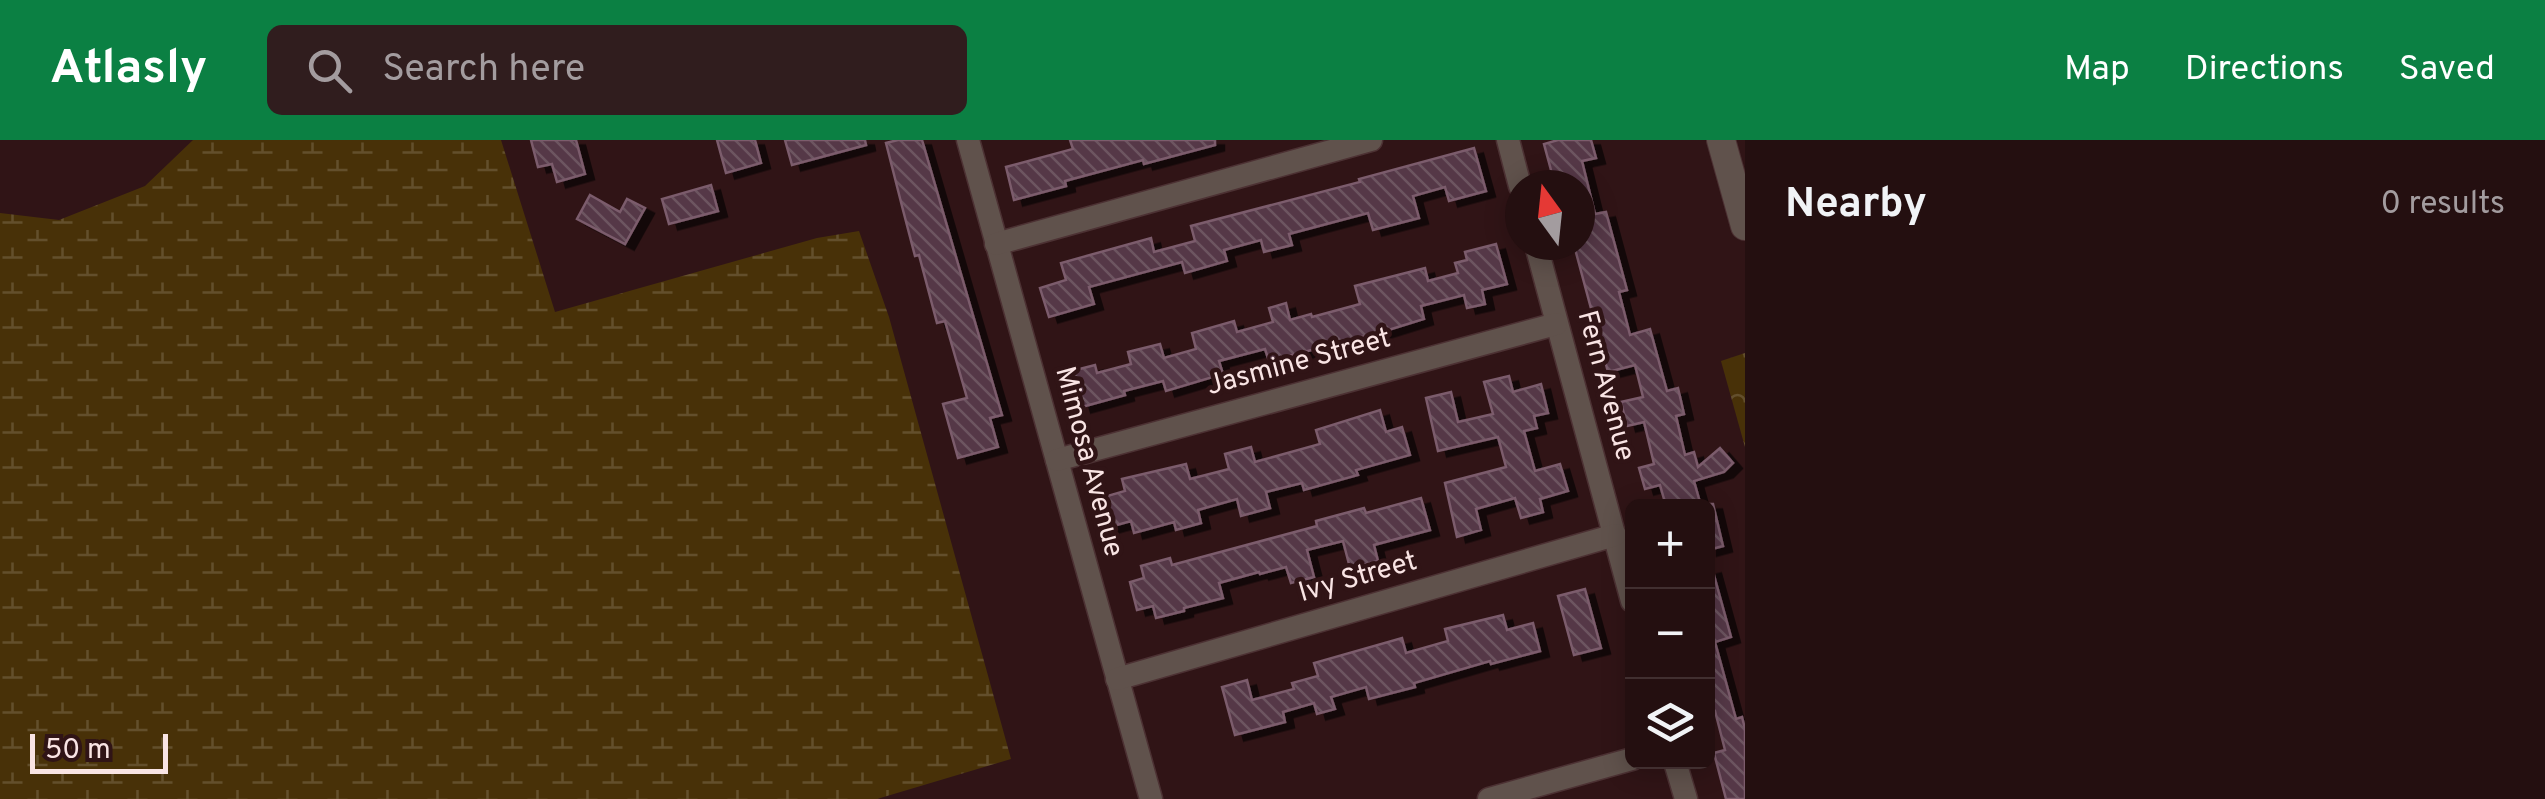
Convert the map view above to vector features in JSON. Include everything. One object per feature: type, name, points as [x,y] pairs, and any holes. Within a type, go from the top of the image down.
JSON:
[{"type":"street","name":"Mimosa Avenue","points":[[968,140],[1151,799]]},
{"type":"street","points":[[996,244],[1371,140]]},
{"type":"street","points":[[1508,140],[1516,170]]},
{"type":"street","points":[[1721,140],[1745,226]]},
{"type":"street","name":"Fern Avenue","points":[[1540,260],[1629,589]]},
{"type":"street","name":"Jasmine Street","points":[[1057,460],[1556,324]]},
{"type":"street","name":"Ivy Street","points":[[1117,679],[1615,535]]},
{"type":"street","points":[[1489,799],[1625,761]]},
{"type":"street","points":[[1677,769],[1686,799]]},
{"type":"green space","points":[[193,140],[501,140],[555,312],[817,238],[859,231],[889,317],[1011,759],[877,799],[0,799],[0,213],[59,220],[145,186]]},
{"type":"green space","points":[[1745,353],[1745,447],[1721,361]]},
{"type":"building","points":[[531,140],[576,140],[585,174],[557,182],[552,164],[538,167]]},
{"type":"building","points":[[717,140],[755,140],[761,163],[726,173]]},
{"type":"building","points":[[785,140],[865,140],[866,145],[792,165]]},
{"type":"building","points":[[922,140],[1002,415],[990,418],[998,447],[958,458],[943,404],[967,398],[945,321],[937,323],[919,255],[915,256],[886,143]]},
{"type":"building","points":[[1070,140],[1215,140],[1215,145],[1065,181],[1066,186],[1014,200],[1006,167],[1073,149]]},
{"type":"building","points":[[1591,140],[1596,158],[1582,161],[1584,170],[1551,170],[1544,144]]},
{"type":"building","points":[[1474,148],[1486,191],[1449,201],[1445,187],[1413,196],[1419,218],[1373,230],[1368,213],[1289,234],[1292,245],[1264,252],[1261,240],[1224,250],[1227,261],[1185,273],[1182,262],[1089,287],[1094,304],[1049,317],[1040,288],[1066,280],[1061,263],[1151,238],[1154,252],[1195,241],[1191,226]]},
{"type":"building","points":[[711,185],[718,211],[669,224],[662,199]]},
{"type":"building","points":[[590,195],[620,212],[627,199],[645,208],[625,244],[577,219]]},
{"type":"building","points":[[1606,212],[1627,290],[1619,292],[1630,335],[1650,329],[1667,391],[1678,388],[1684,414],[1676,416],[1685,455],[1694,452],[1698,467],[1720,448],[1733,463],[1724,472],[1694,481],[1699,499],[1664,499],[1660,485],[1645,489],[1639,468],[1654,464],[1644,422],[1627,426],[1621,402],[1643,397],[1635,365],[1608,372],[1578,260],[1595,260],[1595,214]]},
{"type":"building","points":[[1496,244],[1507,284],[1482,290],[1485,304],[1467,308],[1464,295],[1421,306],[1424,319],[1385,331],[1269,361],[1265,349],[1219,361],[1223,374],[1166,391],[1163,381],[1082,407],[1072,371],[1095,365],[1097,373],[1131,364],[1128,352],[1160,344],[1164,358],[1196,349],[1192,333],[1234,321],[1237,332],[1273,322],[1269,308],[1286,303],[1290,320],[1360,304],[1355,286],[1425,268],[1428,281],[1458,273],[1455,263],[1467,260],[1465,252]]},
{"type":"building","points":[[1509,376],[1513,392],[1541,384],[1548,413],[1534,416],[1537,428],[1524,431],[1535,471],[1560,464],[1568,491],[1540,499],[1543,512],[1521,518],[1515,498],[1476,509],[1481,530],[1457,537],[1445,483],[1506,467],[1498,437],[1438,451],[1426,398],[1451,392],[1458,422],[1493,414],[1484,382]]},
{"type":"building","points":[[1380,410],[1386,432],[1402,427],[1410,455],[1304,490],[1302,483],[1266,492],[1270,508],[1241,516],[1237,499],[1198,510],[1201,523],[1176,530],[1174,522],[1134,533],[1131,521],[1106,528],[1097,499],[1125,491],[1122,479],[1186,464],[1190,479],[1229,469],[1225,454],[1251,447],[1255,462],[1320,444],[1316,430]]},
{"type":"building","points":[[1421,498],[1430,530],[1374,545],[1378,561],[1350,568],[1343,541],[1307,550],[1314,577],[1291,583],[1286,567],[1259,572],[1219,583],[1223,598],[1184,611],[1156,618],[1153,606],[1137,610],[1130,582],[1144,578],[1141,566],[1170,558],[1172,565],[1317,526],[1316,521],[1364,508],[1366,513]]},
{"type":"building","points":[[1715,512],[1723,546],[1715,548]]},
{"type":"building","points":[[1715,579],[1731,637],[1715,642]]},
{"type":"building","points":[[1585,589],[1601,648],[1574,655],[1558,596]]},
{"type":"building","points":[[1503,615],[1507,630],[1533,623],[1540,651],[1491,664],[1490,661],[1369,699],[1366,687],[1331,697],[1335,709],[1317,714],[1314,703],[1283,712],[1285,722],[1235,735],[1222,687],[1247,680],[1252,700],[1294,689],[1292,683],[1318,676],[1314,663],[1402,638],[1406,653],[1448,641],[1445,629]]},
{"type":"building","points":[[1715,642],[1736,719],[1742,717],[1745,729],[1745,799],[1726,799],[1715,757],[1715,753],[1725,750],[1715,711]]}]
